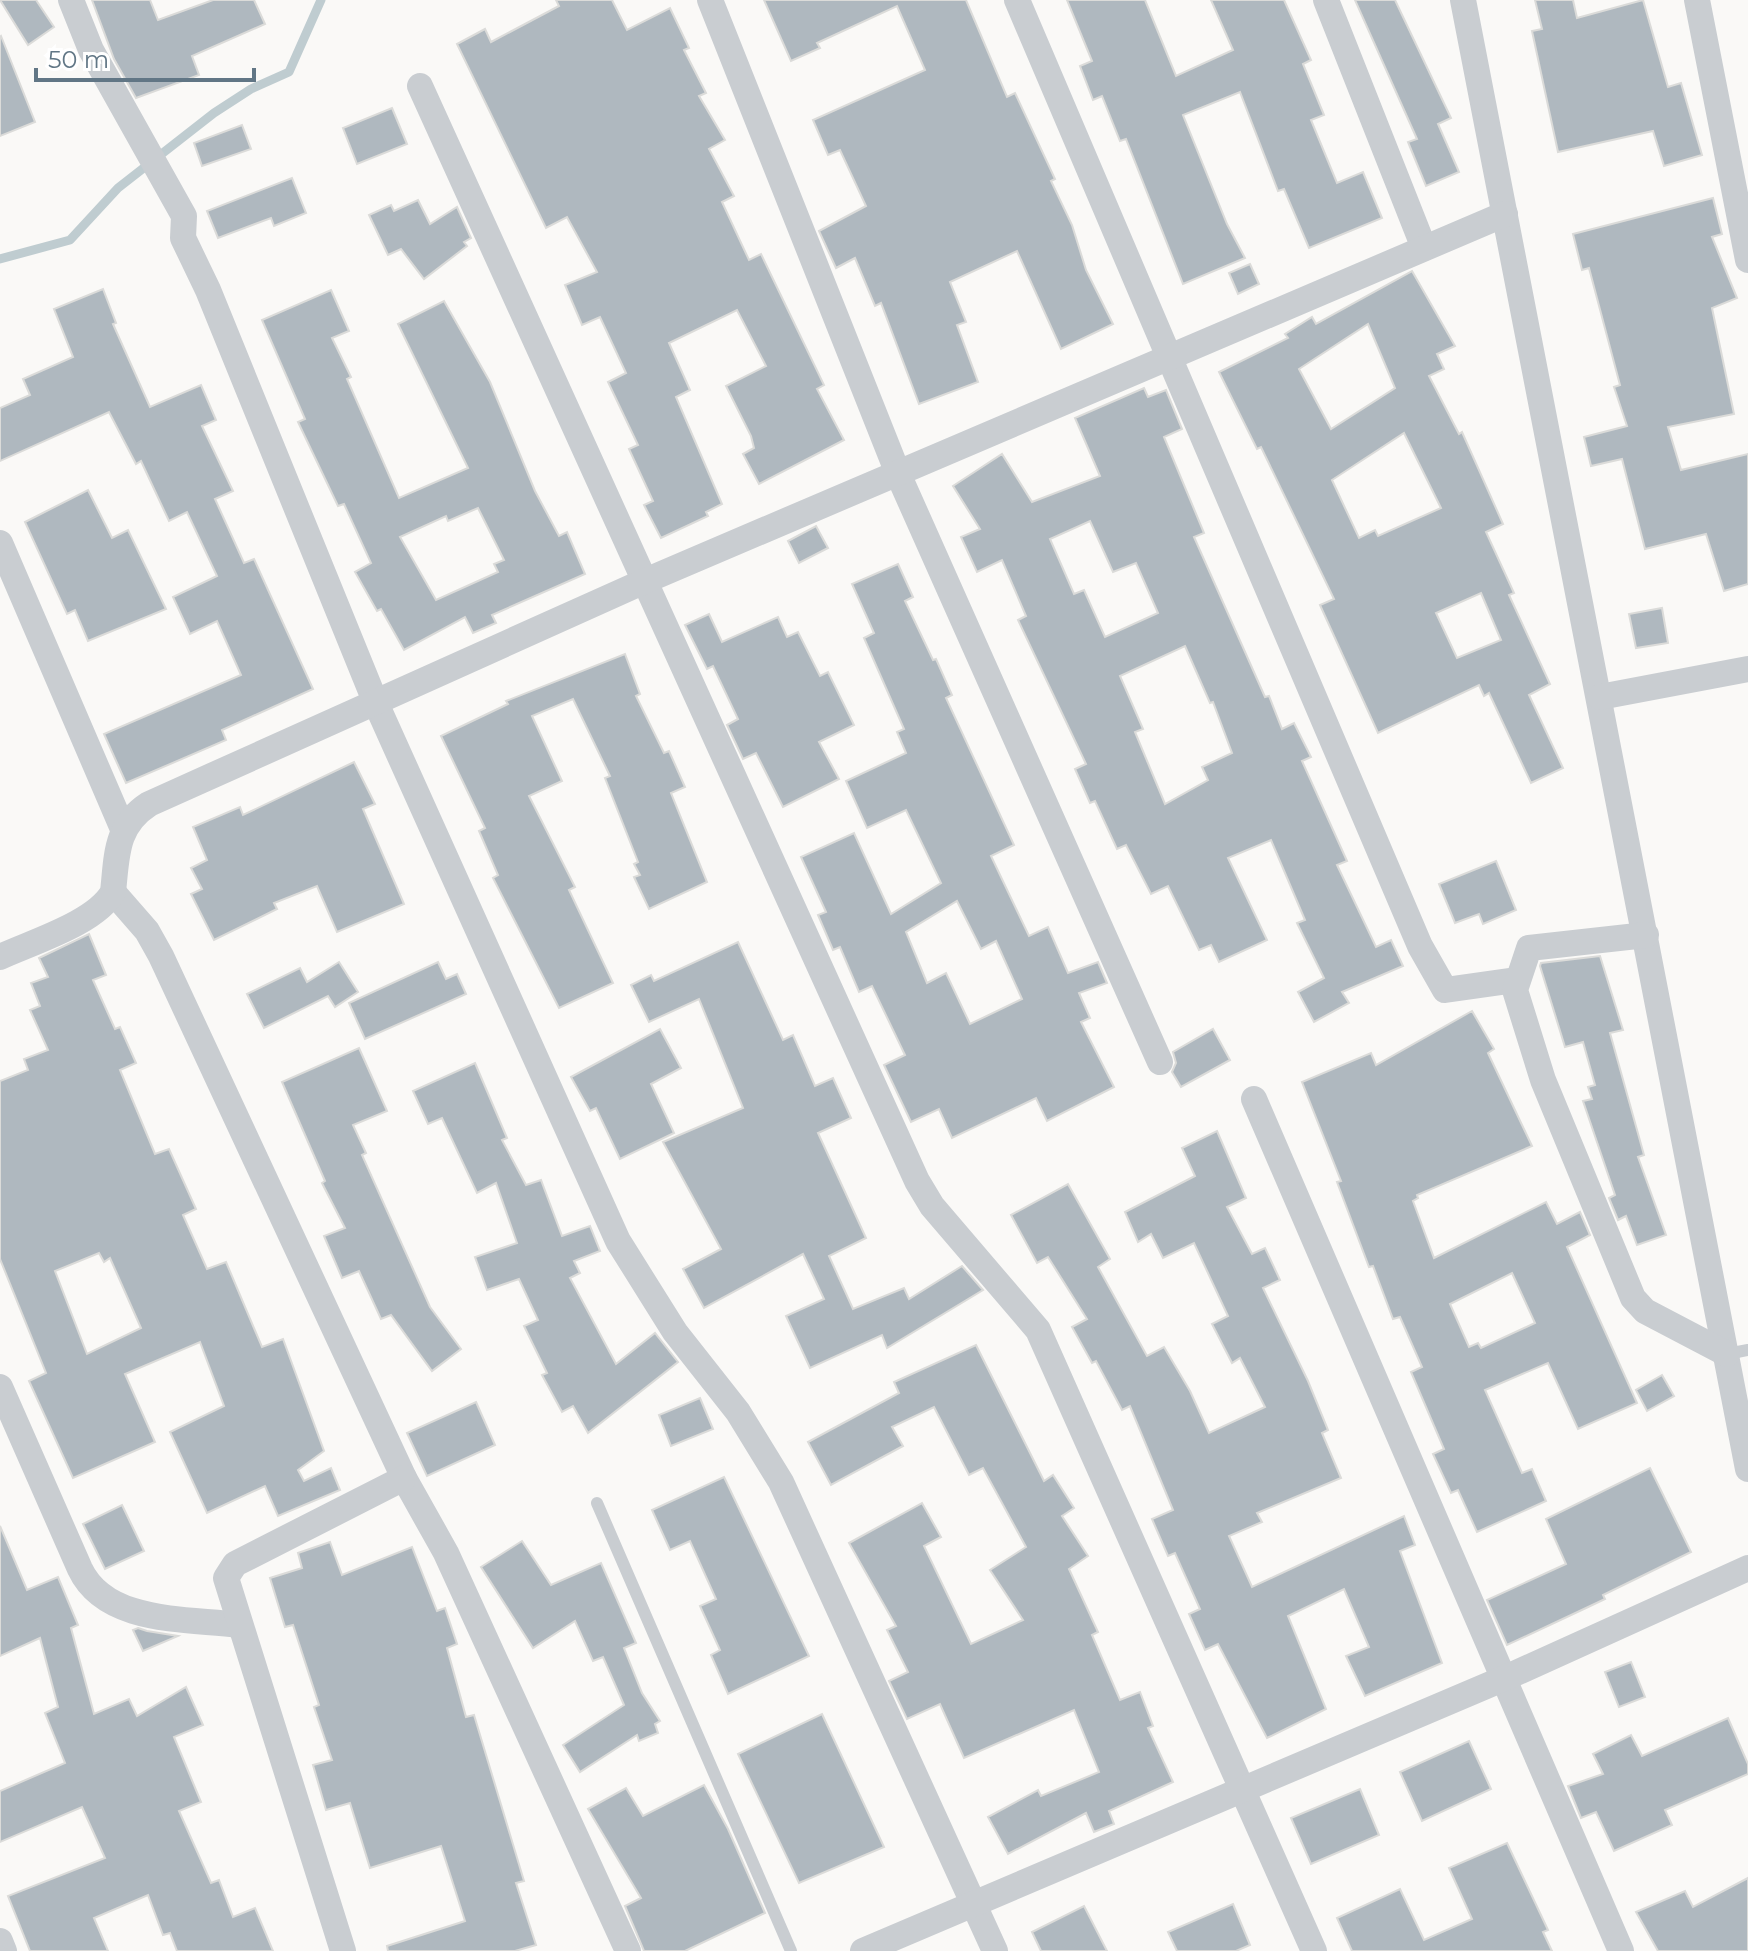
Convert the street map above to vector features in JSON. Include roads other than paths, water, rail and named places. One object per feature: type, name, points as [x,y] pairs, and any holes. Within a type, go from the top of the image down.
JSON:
[{"type":"street","points":[[71,0],[91,50],[184,216],[183,238],[208,290],[375,701],[618,1241],[675,1332],[738,1412],[781,1482],[995,1951]]},
{"type":"street","points":[[710,0],[899,476],[1160,1062]]},
{"type":"street","points":[[1017,0],[1420,946],[1445,990],[1516,980]]},
{"type":"street","points":[[1326,0],[1424,248]]},
{"type":"street","points":[[1463,0],[1646,935],[1737,1352],[1748,1469]]},
{"type":"street","points":[[1697,0],[1748,260]]},
{"type":"street","points":[[420,86],[917,1181],[949,1226],[1038,1330],[1314,1951]]},
{"type":"street","points":[[0,957],[99,910],[113,892],[123,829],[134,814],[149,804],[645,581],[899,476],[1505,214]]},
{"type":"street","points":[[0,543],[123,829]]},
{"type":"street","points":[[1600,697],[1748,669]]},
{"type":"street","points":[[113,892],[147,931],[161,956],[404,1478],[446,1553],[628,1951]]},
{"type":"street","points":[[1646,935],[1529,948],[1515,990],[1543,1080],[1633,1298],[1645,1311],[1737,1352]]},
{"type":"street","points":[[1254,1099],[1621,1951]]},
{"type":"street","points":[[0,1387],[80,1569],[95,1594],[130,1610],[239,1625]]},
{"type":"street","points":[[343,1951],[226,1578],[235,1564],[404,1478]]},
{"type":"street","points":[[863,1951],[1505,1678],[1748,1568]]},
{"type":"street","points":[[0,1941],[4,1951]]},
{"type":"lane","points":[[597,1503],[791,1951]]},
{"type":"waterway","points":[[0,259],[70,240],[118,188],[214,113],[251,89],[289,72],[321,0]]}]
